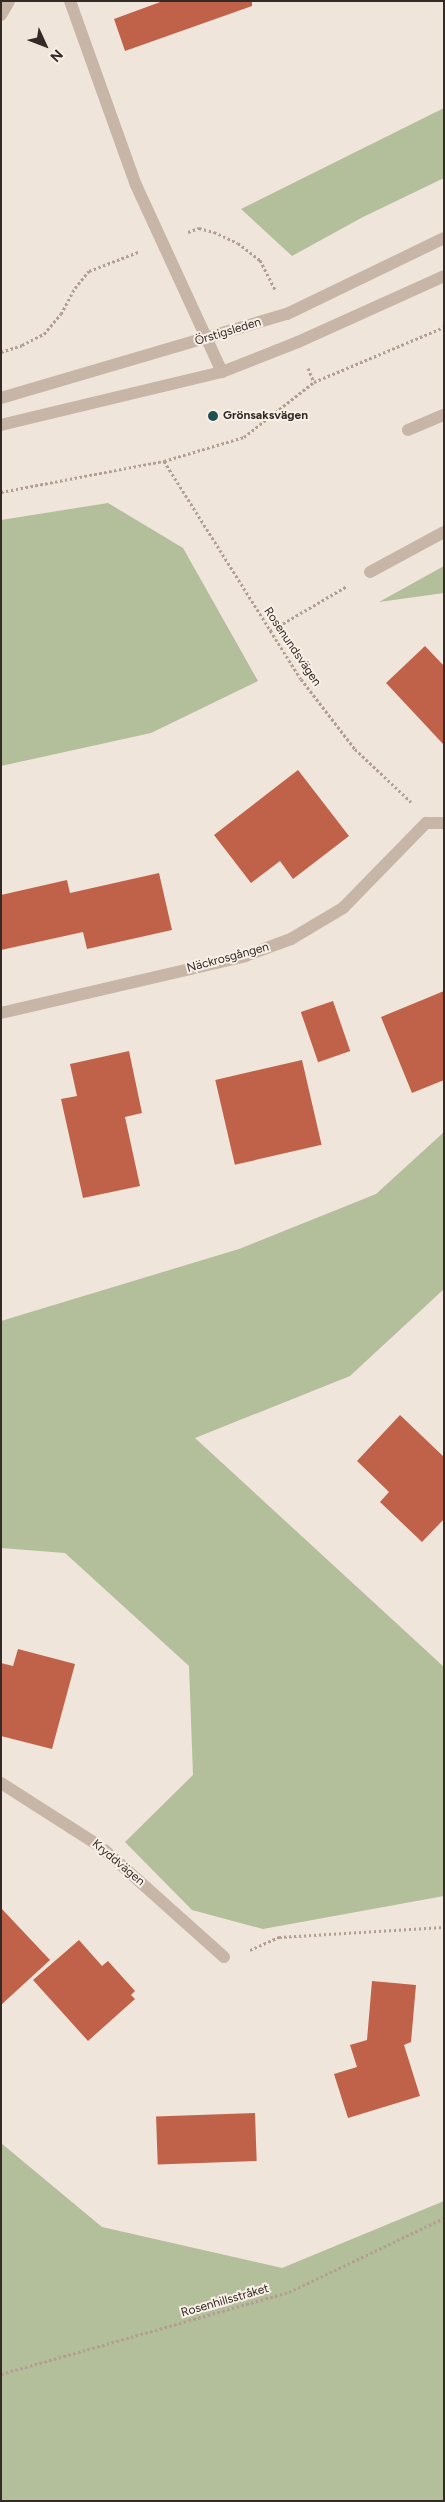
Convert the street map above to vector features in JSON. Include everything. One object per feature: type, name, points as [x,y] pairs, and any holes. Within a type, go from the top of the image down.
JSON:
[{"type":"street","points":[[1,14],[9,1]]},
{"type":"street","points":[[70,1],[136,185],[205,339],[222,372]]},
{"type":"street","name":"Örstigsleden","points":[[1,398],[287,314],[444,238]]},
{"type":"street","points":[[1,425],[222,372],[298,342],[444,276]]},
{"type":"street","points":[[408,430],[444,415]]},
{"type":"street","points":[[370,572],[444,532]]},
{"type":"street","points":[[426,823],[444,823]]},
{"type":"street","name":"Näckrosgången","points":[[1,1013],[245,956],[291,939],[343,908],[426,823]]},
{"type":"street","name":"Kryddvägen","points":[[1,1783],[102,1847],[224,1957]]},
{"type":"path","points":[[1,492],[164,461],[244,437],[314,382],[444,327]]},
{"type":"path","name":"Rosenundsvägen","points":[[164,461],[301,679],[355,749],[427,816],[426,823]]},
{"type":"path","points":[[270,631],[370,572]]},
{"type":"path","points":[[224,1957],[244,1953],[280,1937],[444,1927]]},
{"type":"path","name":"Rosenhillsstråket","points":[[1,2374],[288,2292],[444,2218]]},
{"type":"green space","points":[[444,108],[444,178],[363,217],[292,256],[241,209]]},
{"type":"green space","points":[[108,503],[183,548],[258,681],[151,733],[1,766],[1,520]]},
{"type":"green space","points":[[444,566],[444,593],[379,602]]},
{"type":"green space","points":[[444,1132],[444,1289],[350,1376],[195,1438],[444,1667],[444,1896],[263,1929],[192,1910],[125,1842],[193,1775],[189,1666],[65,1553],[1,1548],[1,1321],[239,1249],[376,1194]]},
{"type":"green space","points":[[1,2143],[102,2227],[282,2268],[444,2201],[444,2501],[1,2501]]},
{"type":"building","points":[[163,1],[252,1],[252,6],[125,51],[114,19]]},
{"type":"building","points":[[425,646],[444,666],[444,745],[386,683]]},
{"type":"building","points":[[298,770],[349,836],[293,879],[280,861],[251,883],[214,835]]},
{"type":"building","points":[[159,873],[172,930],[87,949],[83,932],[1,950],[1,895],[67,880],[70,893]]},
{"type":"building","points":[[444,991],[444,1080],[412,1093],[381,1017]]},
{"type":"building","points":[[333,1001],[350,1051],[318,1062],[301,1012]]},
{"type":"building","points":[[129,1051],[142,1113],[125,1117],[140,1186],[83,1198],[61,1099],[77,1096],[70,1064]]},
{"type":"building","points":[[302,1060],[322,1145],[235,1165],[215,1080]]},
{"type":"building","points":[[400,1415],[444,1457],[444,1519],[422,1542],[380,1502],[389,1492],[357,1461]]},
{"type":"building","points":[[18,1649],[75,1664],[52,1749],[1,1736],[1,1663],[13,1666]]},
{"type":"building","points":[[1,1908],[50,1960],[1,2005]]},
{"type":"building","points":[[79,1940],[102,1966],[108,1961],[135,1991],[131,1995],[135,1999],[88,2041],[33,1980]]},
{"type":"building","points":[[372,1981],[416,1985],[411,2042],[404,2045],[420,2096],[348,2118],[334,2074],[357,2067],[350,2045],[367,2040]]},
{"type":"building","points":[[255,2113],[257,2161],[158,2164],[156,2116]]},
{"type":"place","name":"Grönsaksvägen","points":[[213,416]]}]
